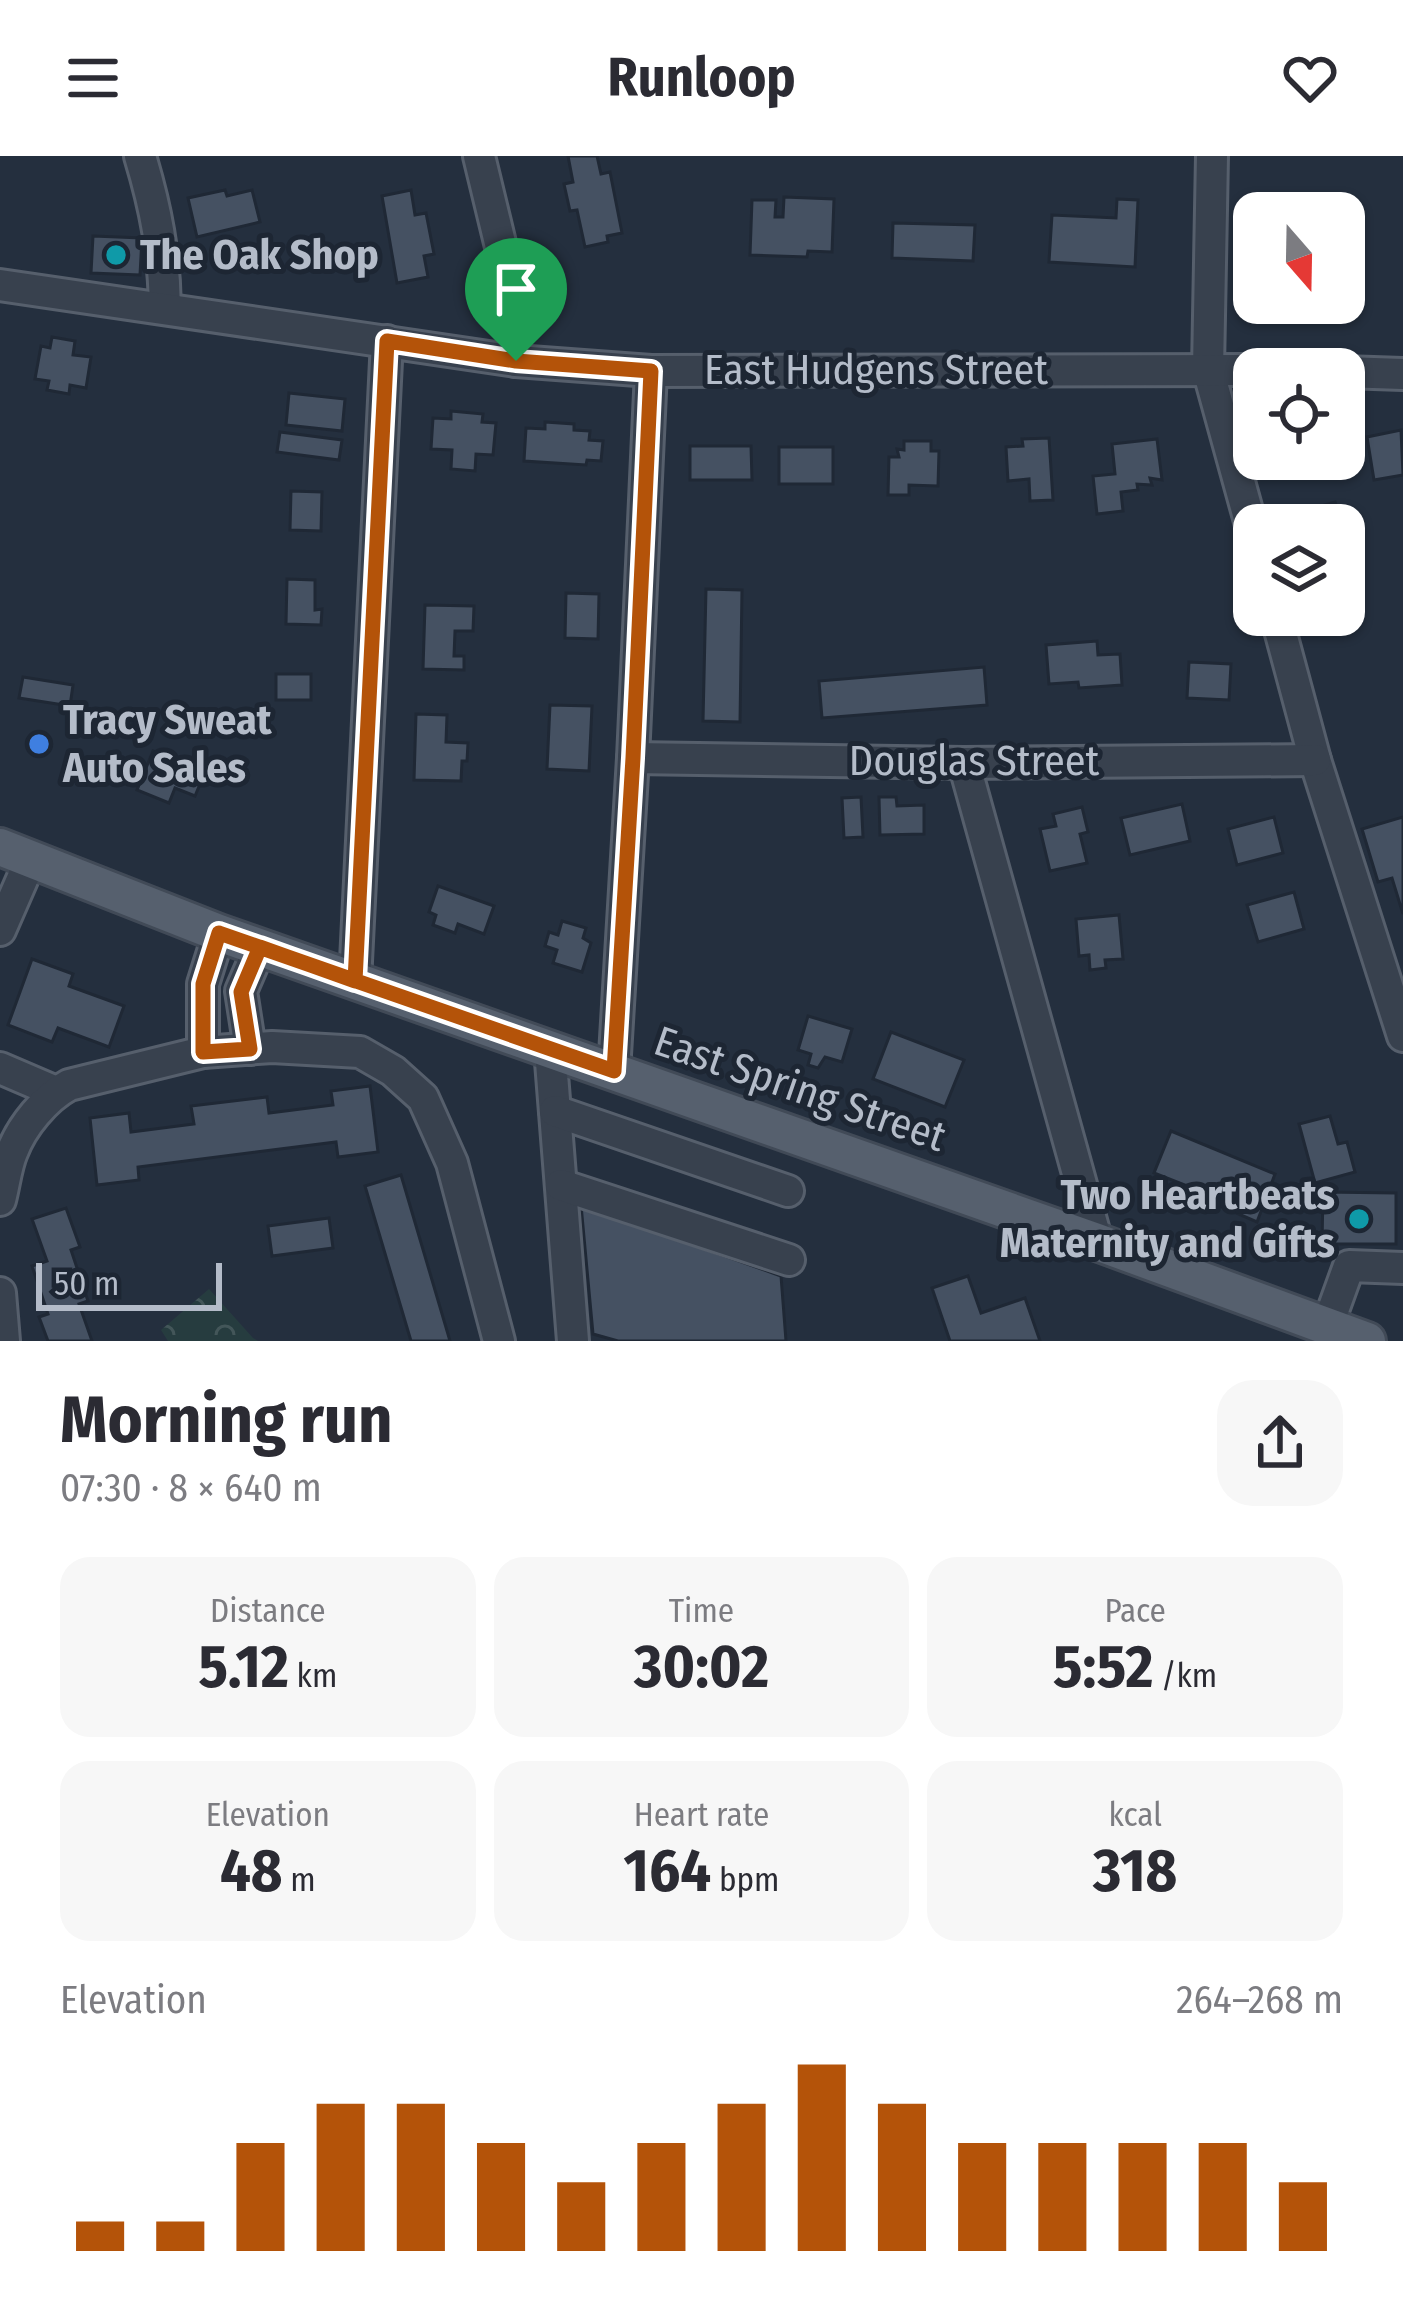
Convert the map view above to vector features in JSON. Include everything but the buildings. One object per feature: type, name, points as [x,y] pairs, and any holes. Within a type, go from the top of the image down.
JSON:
[{"type":"main road","name":"East Spring Street","points":[[16,853],[219,933],[1097,1241],[1367,1341]]},
{"type":"street","points":[[140,156],[164,254],[166,308]]},
{"type":"street","points":[[479,156],[501,247],[516,361]]},
{"type":"street","points":[[1212,156],[1208,369],[1245,504]]},
{"type":"street","points":[[0,303],[1,286]]},
{"type":"street","name":"East Hudgens Street","points":[[1,286],[516,361],[651,371],[1233,370]]},
{"type":"street","points":[[355,981],[387,341]]},
{"type":"street","points":[[614,1071],[651,371]]},
{"type":"street","points":[[1365,373],[1403,374]]},
{"type":"street","points":[[1282,636],[1315,760],[1403,1036]]},
{"type":"street","name":"Douglas Street","points":[[633,758],[964,763],[1315,760]]},
{"type":"street","points":[[964,763],[1097,1241]]},
{"type":"street","points":[[0,930],[16,853]]},
{"type":"street","points":[[203,1052],[203,984],[219,933]]},
{"type":"street","points":[[250,1049],[241,992],[260,947]]},
{"type":"street","points":[[0,1200],[12,1151],[34,1115],[69,1085],[203,1052],[272,1047],[360,1052],[393,1071],[423,1098],[452,1163],[499,1341]]},
{"type":"street","points":[[550,1048],[573,1341]]},
{"type":"street","points":[[0,1068],[56,1092]]},
{"type":"street","points":[[555,1111],[788,1191]]},
{"type":"street","points":[[561,1185],[789,1260]]},
{"type":"street","points":[[1327,1327],[1349,1266],[1403,1268]]},
{"type":"street","points":[[0,1293],[4,1341]]},
{"type":"green space","points":[[209,1289],[258,1341],[168,1341],[161,1330]]},
{"type":"place","name":"The Oak Shop","points":[[116,255]]},
{"type":"place","name":"Tracy Sweat Auto Sales","points":[[39,744]]},
{"type":"place","name":"Two Heartbeats Maternity and Gifts","points":[[1359,1219]]},
{"type":"route","points":[[516,361],[387,341],[355,981],[260,947],[241,992],[250,1049],[203,1052],[203,984],[219,933],[355,981],[614,1071],[651,371],[516,361]]}]
